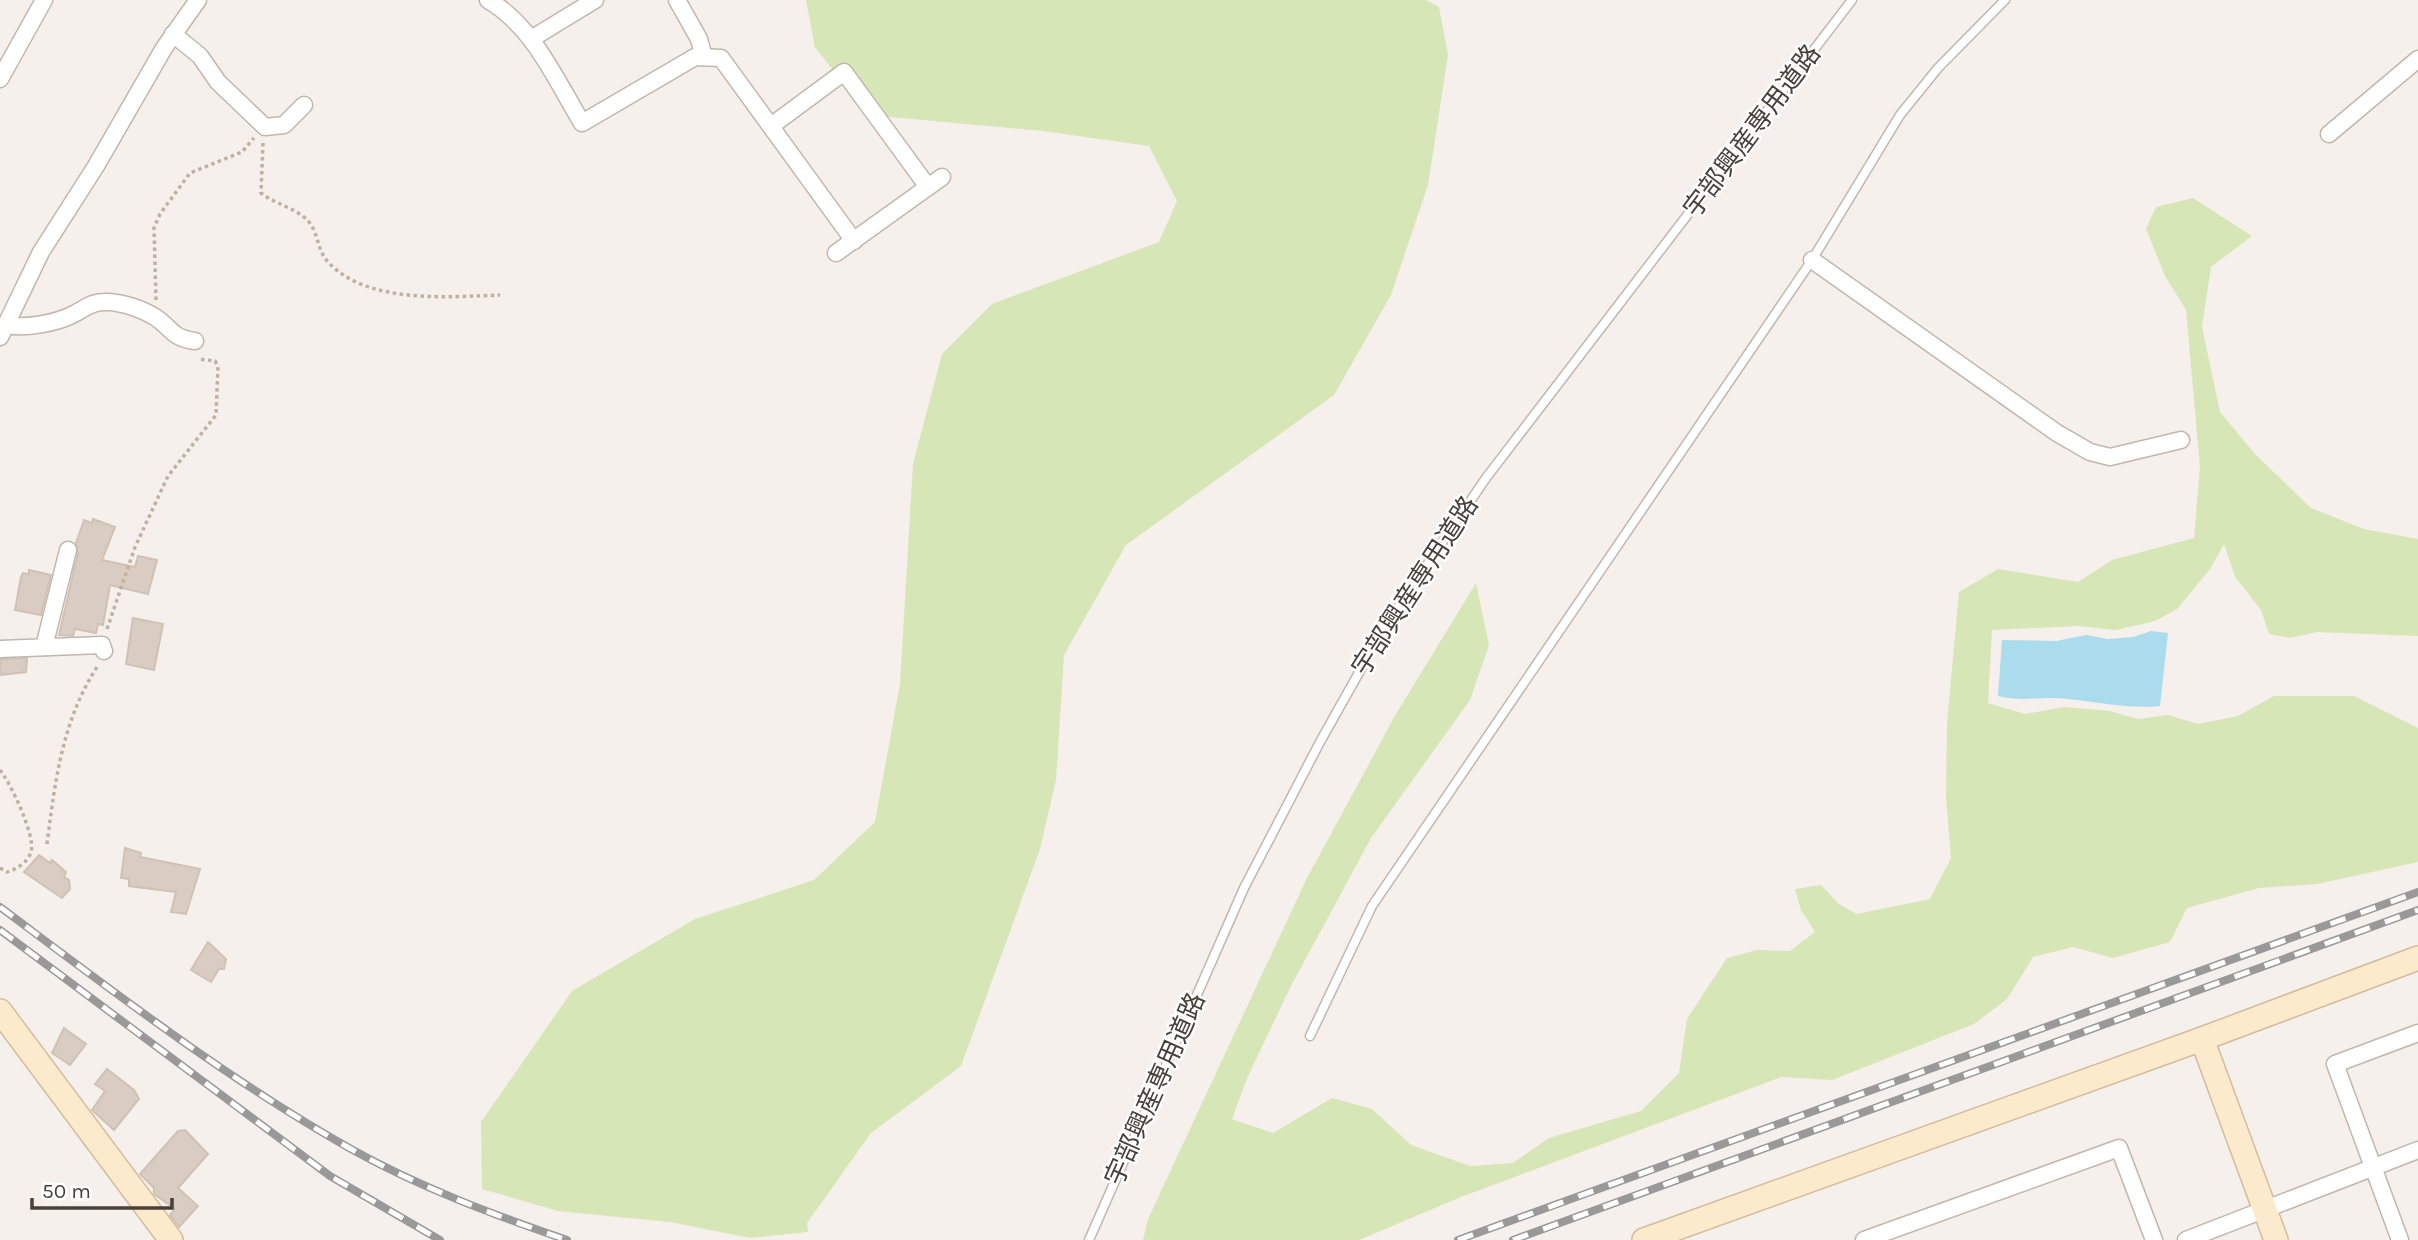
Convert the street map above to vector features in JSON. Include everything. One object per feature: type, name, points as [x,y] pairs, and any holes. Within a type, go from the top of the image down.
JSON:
[{"type":"street","points":[[0,79],[44,0]]},
{"type":"street","points":[[3,331],[41,252],[96,166],[173,34],[198,0]]},
{"type":"street","points":[[488,0],[502,8],[531,39],[582,123],[695,57],[721,58],[853,241]]},
{"type":"street","points":[[531,39],[595,0]]},
{"type":"street","points":[[677,0],[699,39],[704,57]]},
{"type":"street","points":[[173,34],[200,56],[218,82],[265,127],[284,125],[304,104]]},
{"type":"street","points":[[2329,134],[2418,59]]},
{"type":"street","points":[[771,126],[844,72],[935,182],[836,253]]},
{"type":"street","points":[[1812,260],[2057,433],[2090,452],[2110,457],[2181,440]]},
{"type":"street","points":[[3,331],[73,314],[89,303],[106,302],[123,304],[155,317],[179,339],[195,341]]},
{"type":"street","points":[[44,647],[68,550]]},
{"type":"street","points":[[0,649],[103,648]]},
{"type":"street","points":[[1644,1240],[2202,1039],[2418,958]]},
{"type":"street","points":[[0,1011],[171,1240]]},
{"type":"street","points":[[2400,1240],[2335,1064],[2418,1033]]},
{"type":"street","points":[[2202,1039],[2276,1240]]},
{"type":"street","points":[[1864,1240],[2119,1148],[2154,1240]]},
{"type":"street","points":[[2186,1240],[2418,1150]]},
{"type":"lane","name":"宇部興産専用道路","points":[[1089,1240],[1244,888],[1320,742],[1384,628],[1486,478],[1852,0]]},
{"type":"lane","points":[[1310,1036],[1372,906],[1812,260],[1900,115],[1938,68],[2005,0]]},
{"type":"path","points":[[265,127],[261,193],[305,218],[317,235],[320,253],[342,276],[351,282],[432,297],[500,295]]},
{"type":"path","points":[[155,317],[154,228],[160,214],[190,173],[242,152],[265,127]]},
{"type":"path","points":[[47,844],[64,742],[103,648],[135,547],[176,462],[216,415],[218,366],[215,362],[189,358]]},
{"type":"path","points":[[0,770],[17,800],[31,840],[31,852],[24,862],[14,871],[0,869]]},
{"type":"green space","points":[[806,0],[1426,0],[1439,7],[1448,55],[1428,185],[1391,295],[1334,395],[1126,545],[1064,655],[1056,780],[1040,849],[961,1066],[871,1133],[807,1223],[808,1232],[750,1238],[670,1222],[558,1211],[482,1189],[481,1122],[572,991],[695,919],[814,880],[875,822],[900,684],[913,464],[942,354],[992,304],[1159,242],[1177,201],[1149,146],[1043,131],[868,115],[815,47]]},
{"type":"green space","points":[[2193,198],[2252,236],[2211,267],[2202,327],[2220,412],[2255,454],[2311,508],[2364,529],[2418,539],[2418,636],[2317,632],[2290,638],[2269,634],[2261,610],[2235,577],[2224,544],[2210,569],[2177,609],[2155,621],[2116,630],[2079,626],[1992,630],[1988,703],[2025,714],[2064,707],[2110,711],[2138,719],[2168,715],[2198,724],[2238,716],[2274,696],[2354,696],[2418,728],[2418,862],[2317,884],[2259,888],[2187,908],[2170,942],[2113,958],[2073,947],[2033,957],[2007,999],[1974,1024],[1832,1080],[1781,1077],[1461,1197],[1359,1240],[1143,1240],[1148,1219],[1307,878],[1396,714],[1476,583],[1489,645],[1470,700],[1371,838],[1291,986],[1248,1076],[1232,1119],[1273,1133],[1332,1098],[1372,1109],[1411,1145],[1470,1166],[1513,1163],[1549,1138],[1641,1111],[1679,1073],[1687,1019],[1727,958],[1757,950],[1790,951],[1815,932],[1801,910],[1795,889],[1821,885],[1839,904],[1857,914],[1930,899],[1951,858],[1946,799],[1947,723],[1959,592],[1998,569],[2078,582],[2112,560],[2194,538],[2200,467],[2186,310],[2165,276],[2146,229],[2156,207]]},
{"type":"water","points":[[2151,631],[2168,633],[2160,706],[2133,707],[2066,699],[1998,696],[2002,640],[2056,641],[2086,635],[2108,639],[2133,637]]},
{"type":"building","points":[[93,519],[115,527],[102,560],[135,567],[138,556],[157,560],[148,594],[110,585],[103,625],[98,624],[96,633],[75,629],[73,636],[59,635],[78,553],[76,543],[84,520],[92,523]]},
{"type":"building","points":[[29,570],[51,575],[41,615],[15,610],[21,577],[23,573],[29,574]]},
{"type":"building","points":[[133,618],[163,624],[154,670],[126,664]]},
{"type":"building","points":[[27,658],[26,672],[0,675],[0,659]]},
{"type":"building","points":[[125,848],[141,853],[140,857],[200,869],[186,914],[171,912],[176,892],[129,886],[129,879],[121,878]]},
{"type":"building","points":[[39,855],[50,863],[52,860],[66,872],[64,877],[69,880],[70,889],[62,898],[24,872]]},
{"type":"building","points":[[208,942],[226,959],[224,969],[219,969],[211,982],[191,970]]},
{"type":"building","points":[[64,1028],[86,1044],[70,1065],[52,1053]]},
{"type":"building","points":[[107,1069],[134,1090],[139,1099],[114,1130],[92,1110],[105,1091],[95,1084]]},
{"type":"building","points":[[185,1130],[208,1154],[178,1188],[198,1206],[179,1227],[170,1215],[175,1209],[154,1194],[154,1188],[140,1174],[178,1131]]},
{"type":"railway","points":[[1458,1240],[2418,892]]},
{"type":"railway","points":[[0,907],[172,1034],[305,1122],[377,1163],[430,1188],[567,1240]]},
{"type":"railway","points":[[1513,1240],[2418,910]]},
{"type":"railway","points":[[0,930],[330,1176],[440,1240]]}]
